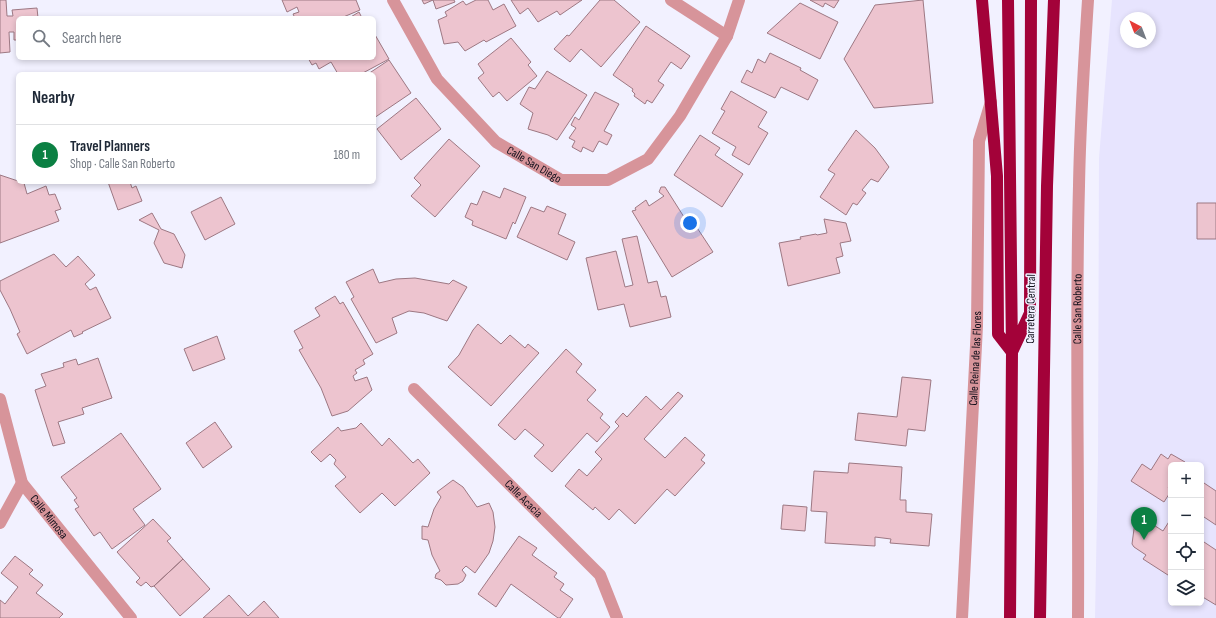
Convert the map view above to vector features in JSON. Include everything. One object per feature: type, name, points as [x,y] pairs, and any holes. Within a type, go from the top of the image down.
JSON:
[{"type":"highway","points":[[982,0],[997,176],[998,334],[1012,352],[1030,313],[1031,0]]},
{"type":"highway","name":"Carretera Central","points":[[1008,0],[1012,352],[1010,618]]},
{"type":"highway","name":"Carretera Central","points":[[1040,618],[1047,186],[1054,0]]},
{"type":"street","name":"Calle San Diego","points":[[393,0],[438,79],[496,142],[561,180],[608,180],[648,159],[680,116],[726,36],[739,0]]},
{"type":"street","points":[[671,0],[726,36]]},
{"type":"street","name":"Calle San Roberto","points":[[1078,618],[1077,384],[1079,186],[1088,0]]},
{"type":"street","name":"Calle Reina de las Flores","points":[[962,618],[977,326],[979,141],[991,101]]},
{"type":"street","name":"Calle Acacia","points":[[414,389],[600,575],[617,618]]},
{"type":"street","name":"Calle Mimosa","points":[[0,399],[22,483],[131,618]]},
{"type":"street","points":[[0,523],[22,483]]},
{"type":"shaded area","points":[[1112,0],[1216,0],[1216,618],[1095,618],[1098,460],[1099,158]]},
{"type":"building","points":[[0,0],[6,0],[7,16],[13,16],[12,10],[37,8],[38,16],[16,16],[16,40],[14,40],[14,32],[9,32],[10,52],[0,53]]},
{"type":"building","points":[[282,0],[356,0],[360,10],[346,16],[294,16],[293,14],[299,12],[297,7],[287,12]]},
{"type":"building","points":[[422,0],[433,0],[424,4]]},
{"type":"building","points":[[433,0],[454,0],[455,2],[436,9]]},
{"type":"building","points":[[476,0],[488,0],[493,10],[504,4],[516,26],[486,42],[484,40],[465,51],[458,42],[444,44],[438,20],[447,16],[445,12],[463,1],[466,5]]},
{"type":"building","points":[[511,0],[582,0],[560,15],[557,11],[538,22],[528,8],[520,14]]},
{"type":"building","points":[[600,0],[614,0],[640,22],[601,67],[581,49],[570,62],[554,49],[567,35],[569,36]]},
{"type":"building","points":[[810,0],[839,0],[834,8],[825,3],[823,7]]},
{"type":"building","points":[[923,0],[933,103],[874,108],[844,59],[875,5]]},
{"type":"building","points":[[800,3],[838,22],[820,59],[767,33]]},
{"type":"building","points":[[359,12],[361,16],[352,16]]},
{"type":"building","points":[[646,26],[690,56],[681,69],[671,62],[658,81],[664,85],[652,103],[647,100],[645,104],[634,96],[635,94],[632,91],[633,89],[613,75]]},
{"type":"building","points":[[376,36],[389,59],[365,72],[337,72],[331,62],[319,69],[316,63],[312,65],[309,60],[376,60]]},
{"type":"building","points":[[511,38],[531,62],[528,65],[537,76],[507,101],[499,92],[493,97],[478,78],[484,73],[478,64]]},
{"type":"building","points":[[770,53],[801,68],[800,70],[818,80],[808,100],[781,87],[775,98],[741,82],[747,70],[752,73],[758,59],[765,63]]},
{"type":"building","points":[[389,60],[411,93],[376,117],[376,72],[371,72]]},
{"type":"building","points":[[547,71],[587,95],[557,140],[548,135],[528,129],[533,113],[520,104],[529,87],[535,89]]},
{"type":"building","points":[[731,91],[767,112],[758,127],[768,133],[749,165],[732,155],[736,147],[712,133],[725,111],[721,109]]},
{"type":"building","points":[[595,92],[619,104],[604,131],[612,135],[607,145],[599,141],[593,152],[583,147],[581,152],[572,147],[575,141],[569,138],[576,128],[571,125],[575,117],[579,120]]},
{"type":"building","points":[[416,98],[441,129],[401,160],[377,129]]},
{"type":"building","points":[[856,130],[875,148],[889,167],[878,182],[871,179],[862,190],[866,193],[857,205],[853,203],[846,215],[820,197],[835,174],[828,170]]},
{"type":"building","points":[[700,135],[720,148],[715,155],[743,174],[722,207],[674,175]]},
{"type":"building","points":[[449,139],[480,166],[435,217],[411,196],[421,185],[414,178]]},
{"type":"building","points":[[0,175],[16,180],[16,184],[24,184],[27,194],[46,186],[49,195],[55,194],[61,209],[55,211],[59,221],[0,243]]},
{"type":"building","points":[[109,184],[131,184],[132,188],[136,186],[142,201],[118,210]]},
{"type":"building","points":[[661,187],[665,187],[684,217],[688,214],[713,252],[672,277],[632,211],[636,210],[635,208],[646,200],[649,206],[664,196],[659,192]]},
{"type":"building","points":[[504,188],[526,197],[515,224],[513,222],[506,239],[472,225],[473,221],[465,217],[471,203],[477,205],[483,191],[500,198]]},
{"type":"building","points":[[221,197],[235,224],[205,240],[191,212]]},
{"type":"building","points":[[1197,203],[1216,203],[1216,239],[1197,239]]},
{"type":"building","points":[[547,206],[566,214],[558,234],[575,242],[567,260],[517,237],[531,207],[544,212]]},
{"type":"building","points":[[152,213],[161,229],[174,234],[185,255],[182,268],[164,263],[154,243],[159,230],[139,220]]},
{"type":"building","points":[[824,219],[846,223],[851,241],[840,243],[843,256],[836,258],[840,273],[788,286],[779,243],[801,239],[800,237],[827,233]]},
{"type":"building","points":[[637,236],[648,283],[657,281],[661,297],[666,296],[671,317],[630,327],[624,304],[598,310],[586,258],[616,251],[625,287],[633,285],[622,239]]},
{"type":"building","points":[[54,254],[66,267],[78,256],[95,275],[85,284],[90,290],[96,287],[111,318],[74,337],[71,330],[27,354],[17,334],[20,332],[0,290],[0,281]]},
{"type":"building","points":[[373,269],[379,283],[396,279],[415,278],[449,284],[453,280],[467,287],[447,321],[424,313],[409,311],[392,318],[397,333],[376,343],[351,299],[354,297],[346,282]]},
{"type":"building","points":[[335,296],[340,304],[343,302],[373,354],[363,360],[365,364],[355,370],[357,373],[353,376],[355,381],[367,377],[372,390],[348,411],[332,416],[321,388],[299,350],[303,348],[294,331],[320,316],[315,308]]},
{"type":"building","points":[[478,324],[501,344],[510,335],[525,348],[528,344],[539,353],[491,406],[448,367],[459,355]]},
{"type":"building","points":[[217,336],[225,359],[193,371],[184,349]]},
{"type":"building","points":[[566,349],[582,364],[576,372],[596,390],[587,400],[603,414],[600,418],[610,427],[597,442],[587,433],[552,472],[534,456],[544,445],[525,429],[515,440],[498,425]]},
{"type":"building","points":[[98,358],[112,398],[82,408],[84,414],[58,422],[65,443],[53,446],[35,390],[46,386],[41,374],[64,367],[63,363],[76,359],[78,365]]},
{"type":"building","points":[[902,377],[931,380],[925,431],[908,429],[906,446],[855,440],[858,413],[897,417]]},
{"type":"building","points":[[678,392],[683,396],[644,439],[665,458],[685,437],[705,455],[701,460],[705,463],[675,496],[667,489],[635,524],[619,509],[609,520],[595,507],[593,510],[565,486],[579,469],[587,476],[602,459],[595,452],[619,426],[615,422],[623,413],[627,417],[646,396],[661,410]]},
{"type":"building","points":[[215,422],[232,447],[203,468],[186,443]]},
{"type":"building","points":[[361,423],[382,446],[389,438],[413,463],[418,459],[430,473],[395,506],[382,493],[360,513],[335,486],[346,477],[334,464],[336,460],[330,454],[321,462],[311,452],[338,427],[341,431],[356,428]]},
{"type":"building","points":[[121,433],[161,489],[133,509],[145,525],[112,549],[100,532],[94,536],[75,509],[79,507],[74,500],[77,498],[61,477]]},
{"type":"building","points":[[1161,454],[1168,459],[1171,454],[1185,462],[1168,462],[1168,496],[1164,502],[1131,481],[1142,464],[1151,470]]},
{"type":"building","points":[[849,463],[902,467],[900,500],[906,500],[906,512],[932,514],[929,546],[890,543],[891,539],[875,537],[875,546],[825,543],[827,512],[811,511],[814,471],[848,473]]},
{"type":"building","points":[[453,480],[463,487],[477,507],[489,503],[493,512],[495,527],[489,553],[475,573],[466,566],[462,570],[466,575],[463,581],[458,584],[446,585],[441,580],[435,578],[436,574],[440,571],[432,555],[428,540],[422,539],[422,526],[428,527],[434,509],[441,497],[437,492]]},
{"type":"building","points":[[1204,483],[1216,491],[1216,525],[1204,517]]},
{"type":"building","points":[[783,505],[807,507],[805,531],[781,529]]},
{"type":"building","points":[[1145,509],[1154,512],[1149,522],[1163,531],[1168,523],[1168,575],[1143,559],[1146,555],[1132,544],[1136,514]]},
{"type":"building","points":[[153,519],[171,538],[167,541],[183,559],[154,586],[151,587],[146,582],[141,586],[136,582],[140,578],[117,552]]},
{"type":"building","points":[[519,536],[537,548],[532,555],[557,573],[554,577],[564,584],[560,590],[573,599],[560,618],[511,584],[496,607],[478,594]]},
{"type":"building","points":[[1204,542],[1216,550],[1216,605],[1204,598]]},
{"type":"building","points":[[15,556],[33,570],[29,574],[43,585],[36,593],[63,614],[59,618],[0,618],[0,600],[5,604],[18,587],[1,573]]},
{"type":"building","points":[[183,559],[210,589],[180,616],[154,586]]},
{"type":"building","points":[[229,595],[248,616],[264,601],[279,618],[203,618]]},
{"type":"place","name":"Travel Planners","points":[[1144,540]]}]
